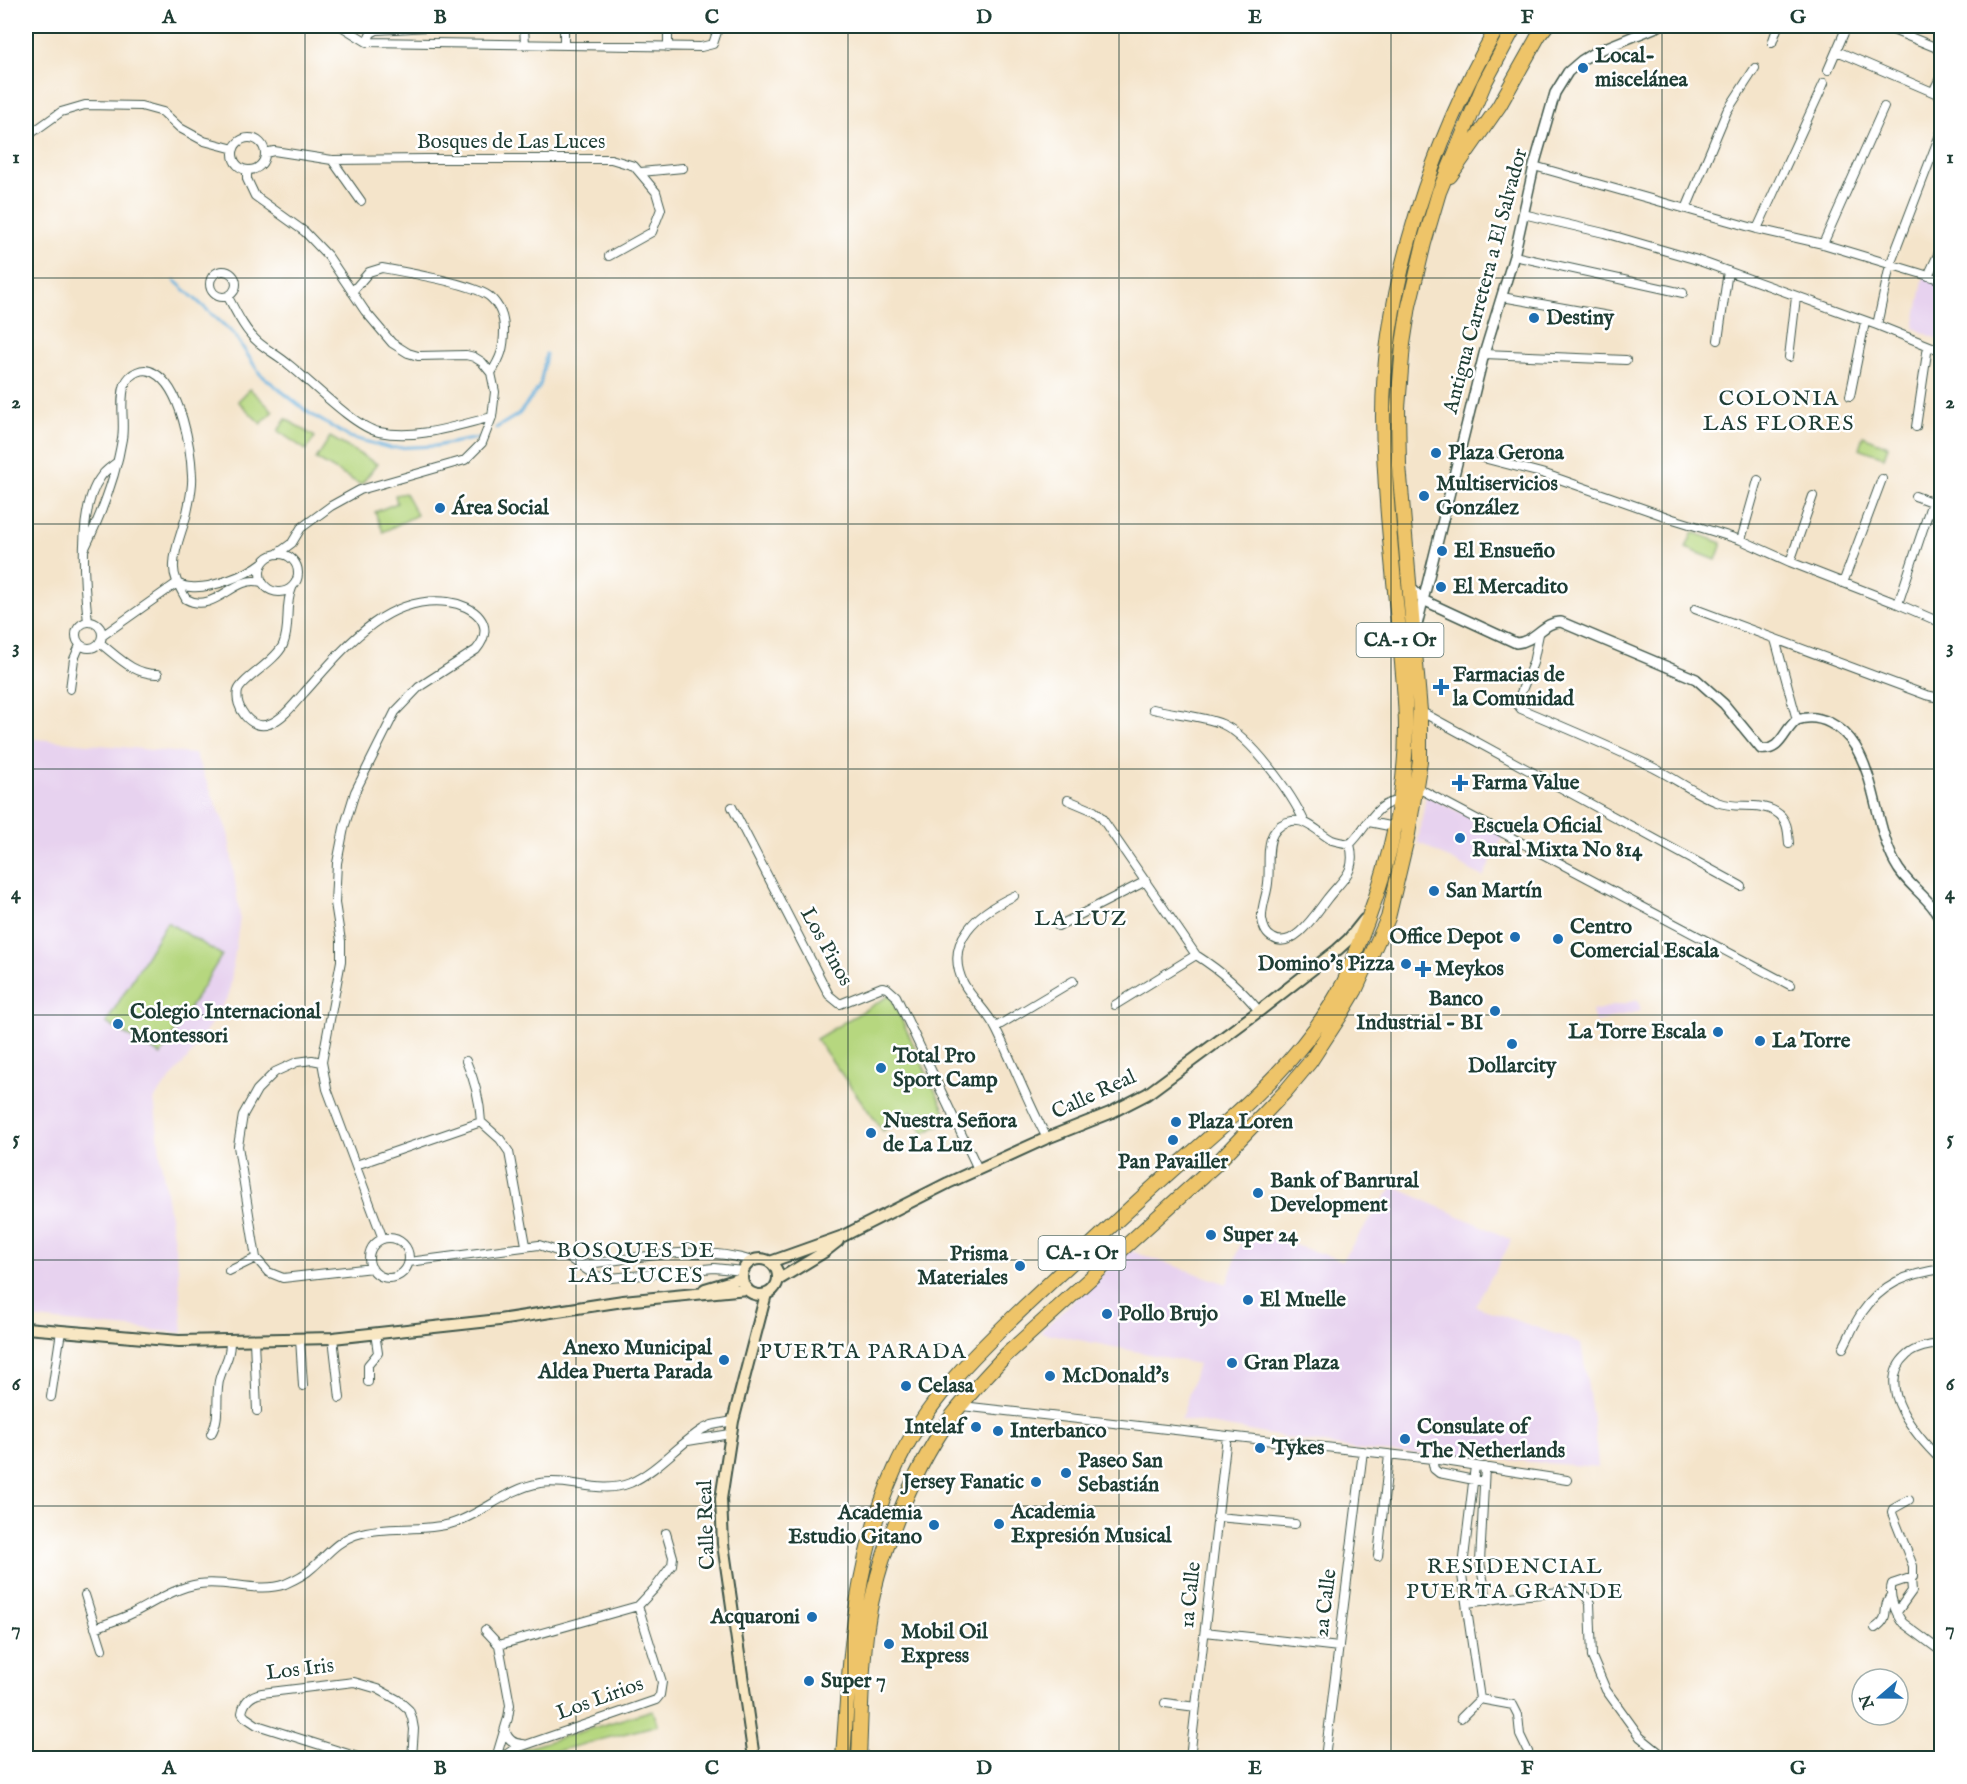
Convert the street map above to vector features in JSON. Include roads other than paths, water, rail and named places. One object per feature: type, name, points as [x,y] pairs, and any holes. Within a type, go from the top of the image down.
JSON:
[{"type":"highway","name":"CA-1 Or","points":[[843,1758],[850,1643],[862,1566],[894,1469],[922,1419],[947,1386],[990,1339],[1221,1127],[1284,1064],[1313,1031],[1343,984],[1375,902],[1384,873],[1399,801],[1406,730],[1405,692],[1385,466],[1383,412],[1395,302],[1427,183],[1454,113],[1498,26]]},
{"type":"highway","name":"CA-1 Or","points":[[859,1758],[866,1643],[873,1597],[899,1516],[916,1479],[948,1421],[1014,1347],[1241,1141],[1310,1062],[1327,1037],[1355,991],[1388,918],[1399,878],[1419,761],[1420,711],[1399,465],[1398,408],[1409,306],[1439,192],[1484,84],[1515,26]]},
{"type":"highway","points":[[1439,192],[1499,106],[1546,26]]},
{"type":"main road","name":"Calle Real","points":[[770,1262],[843,1236],[978,1169],[1110,1113],[1146,1094],[1337,950],[1356,932],[1375,902]]},
{"type":"main road","points":[[1337,950],[1351,963]]},
{"type":"main road","name":"Calle Real","points":[[778,1280],[824,1252],[843,1236]]},
{"type":"main road","points":[[26,1328],[145,1340],[230,1341],[333,1338],[499,1320],[623,1300],[732,1292],[747,1289],[756,1294],[766,1294],[774,1289],[778,1280],[776,1270],[770,1262],[761,1259],[752,1261],[742,1275],[688,1295]]},
{"type":"main road","points":[[742,1275],[747,1289]]},
{"type":"main road","points":[[732,1292],[747,1296],[757,1303],[759,1318]]},
{"type":"main road","name":"Calle Real","points":[[754,1758],[723,1544],[721,1499],[730,1434],[766,1294]]},
{"type":"street","points":[[341,26],[367,42],[668,48],[701,48],[713,44],[719,26]]},
{"type":"street","points":[[367,42],[371,33],[377,30],[447,26]]},
{"type":"street","points":[[524,26],[525,45]]},
{"type":"street","points":[[564,26],[564,45]]},
{"type":"street","points":[[668,26],[668,48]]},
{"type":"street","name":"Antigua Carretera a El Salvador","points":[[1414,638],[1484,354],[1514,256],[1534,166],[1555,93],[1568,72],[1595,52],[1659,26]]},
{"type":"street","points":[[1772,43],[1778,26]]},
{"type":"street","points":[[1828,70],[1847,26]]},
{"type":"street","points":[[1883,26],[1941,50]]},
{"type":"street","points":[[1837,51],[1937,94],[1941,74]]},
{"type":"street","points":[[1686,209],[1727,111],[1755,68]]},
{"type":"street","points":[[1757,229],[1824,83]]},
{"type":"street","points":[[26,137],[61,112],[85,105],[141,106],[163,112],[180,128],[204,141],[234,149]]},
{"type":"street","points":[[1823,244],[1884,106]]},
{"type":"street","points":[[1877,325],[1890,265],[1941,132]]},
{"type":"street","points":[[251,138],[260,142],[265,153],[261,165],[247,170],[236,164],[234,159],[234,149],[242,140],[251,138]]},
{"type":"street","name":"Bosques de Las Luces","points":[[265,153],[274,151],[332,160],[611,159],[634,166],[641,172]]},
{"type":"street","points":[[332,160],[362,201]]},
{"type":"street","points":[[1534,166],[1757,229],[1823,244],[1941,280]]},
{"type":"street","points":[[641,172],[683,168]]},
{"type":"street","points":[[177,583],[190,587],[224,582],[249,572],[292,543],[301,528],[331,506],[360,490],[465,460],[482,443],[492,417],[495,392],[491,373],[482,362],[466,355],[418,356],[392,343],[352,292],[328,256],[305,232],[255,196],[246,179],[247,170]]},
{"type":"street","points":[[609,256],[652,232],[661,209],[656,192],[641,172]]},
{"type":"street","points":[[1523,214],[1624,238],[1728,272],[1877,325],[1941,351]]},
{"type":"street","points":[[1928,276],[1941,246]]},
{"type":"street","points":[[1514,256],[1683,293]]},
{"type":"street","points":[[352,292],[369,272],[382,268],[474,288],[490,297],[503,314],[504,322],[501,358],[491,373]]},
{"type":"street","points":[[1718,340],[1728,272]]},
{"type":"street","points":[[228,297],[237,314],[258,342],[286,362],[350,417],[377,432],[396,434],[428,432],[492,417]]},
{"type":"street","points":[[1502,297],[1609,316]]},
{"type":"street","points":[[1789,357],[1796,297]]},
{"type":"street","points":[[1850,396],[1864,322]]},
{"type":"street","points":[[1916,427],[1928,346]]},
{"type":"street","points":[[1484,354],[1626,360]]},
{"type":"street","points":[[84,550],[117,462],[123,436],[125,385],[131,375],[142,370],[153,372],[165,380],[176,398],[188,445],[192,478],[188,508],[174,565],[177,583],[186,599],[199,603],[216,599],[249,581],[261,582]]},
{"type":"street","points":[[1460,452],[1545,474],[1741,540],[1790,562],[1935,620],[1941,620]]},
{"type":"street","points":[[88,622],[84,590],[86,519],[91,493],[99,478],[117,462]]},
{"type":"street","points":[[1843,583],[1882,479]]},
{"type":"street","points":[[1741,540],[1758,480]]},
{"type":"street","points":[[1790,562],[1813,496]]},
{"type":"street","points":[[1915,496],[1941,506]]},
{"type":"street","points":[[1898,604],[1932,502]]},
{"type":"street","points":[[292,543],[292,559],[298,572],[296,583],[288,599],[288,628],[282,647],[269,663],[240,686],[237,693],[243,714],[257,725],[269,724],[289,710],[341,651],[368,626],[386,615],[420,603],[446,602],[466,606],[475,611],[482,619],[484,630],[482,641],[476,650],[427,680],[402,703],[389,722],[355,792],[344,828],[337,863],[335,903],[341,941],[341,961],[322,1062],[327,1089],[383,1239]]},
{"type":"street","points":[[277,554],[283,554],[292,559]]},
{"type":"street","points":[[262,563],[261,582],[282,600],[288,612]]},
{"type":"street","points":[[80,645],[88,648],[97,646],[101,639],[177,583]]},
{"type":"street","points":[[274,592],[282,593],[292,588]]},
{"type":"street","points":[[1411,588],[1423,600],[1516,644],[1539,634],[1552,622],[1561,622],[1696,679],[1724,704],[1761,749],[1768,750],[1776,746],[1797,720],[1806,717],[1822,719],[1842,731],[1855,746],[1866,773],[1888,848],[1896,865],[1905,879],[1932,905],[1941,924]]},
{"type":"street","points":[[1695,609],[1926,695],[1935,697],[1941,695]]},
{"type":"street","points":[[70,689],[74,659],[80,645],[76,633],[80,625],[88,622],[98,625],[101,639],[135,671],[147,675],[158,674]]},
{"type":"street","points":[[1539,634],[1533,663],[1518,700],[1521,709],[1650,766],[1715,802],[1730,806],[1767,808],[1775,812],[1786,823],[1788,844]]},
{"type":"street","points":[[1774,639],[1797,720]]},
{"type":"street","points":[[1153,709],[1221,724],[1240,735],[1286,790],[1305,823]]},
{"type":"street","points":[[1420,711],[1741,886]]},
{"type":"street","points":[[1416,787],[1790,985]]},
{"type":"street","points":[[1068,800],[1094,811],[1101,817],[1196,955],[1237,985],[1259,1011]]},
{"type":"street","points":[[1350,844],[1379,808],[1388,801],[1399,801]]},
{"type":"street","name":"Los Pinos","points":[[732,807],[829,995],[840,1004],[882,987],[888,988],[896,996],[978,1169]]},
{"type":"street","points":[[1292,821],[1305,823],[1333,840],[1350,844],[1353,864],[1350,872],[1334,889],[1307,926],[1288,939],[1278,941],[1271,938],[1265,931],[1262,921],[1272,835],[1283,824],[1292,821]]},
{"type":"street","points":[[1370,822],[1394,827]]},
{"type":"street","points":[[1059,926],[1146,881]]},
{"type":"street","points":[[1014,896],[978,917],[959,942],[959,973],[964,985],[984,1008],[996,1027],[1035,1117],[1047,1138]]},
{"type":"street","points":[[1114,1005],[1196,955]]},
{"type":"street","points":[[996,1027],[1073,981]]},
{"type":"street","points":[[322,1062],[312,1060],[297,1062],[276,1072],[257,1090],[243,1115],[238,1146],[256,1258],[268,1272],[283,1278],[372,1268]]},
{"type":"street","points":[[466,1061],[480,1101],[481,1122],[500,1139],[509,1152],[526,1245]]},
{"type":"street","points":[[356,1166],[481,1122]]},
{"type":"street","points":[[390,1238],[402,1243],[409,1255],[409,1262],[403,1272],[393,1278],[381,1276],[372,1268],[370,1254],[377,1242],[390,1238]]},
{"type":"street","points":[[409,1262],[538,1245],[549,1248],[596,1276],[611,1278],[714,1268],[742,1275]]},
{"type":"street","points":[[580,1265],[674,1253],[726,1255],[752,1261]]},
{"type":"street","points":[[229,1272],[256,1258]]},
{"type":"street","points":[[1843,1348],[1860,1315],[1869,1304],[1897,1280],[1941,1269]]},
{"type":"street","points":[[51,1397],[61,1331]]},
{"type":"street","points":[[368,1382],[368,1365],[378,1353],[375,1333]]},
{"type":"street","points":[[300,1338],[303,1386]]},
{"type":"street","points":[[333,1338],[340,1398]]},
{"type":"street","points":[[254,1340],[257,1411]]},
{"type":"street","points":[[211,1434],[218,1419],[220,1377],[230,1355],[230,1341]]},
{"type":"street","points":[[1941,1345],[1928,1346],[1911,1352],[1899,1365],[1893,1380],[1895,1395],[1904,1413],[1929,1449],[1941,1461]]},
{"type":"street","points":[[962,1406],[1432,1459],[1567,1480]]},
{"type":"street","points":[[95,1628],[130,1615],[181,1588],[197,1584],[227,1583],[260,1587],[282,1585],[304,1575],[335,1547],[354,1536],[371,1531],[435,1527],[451,1523],[474,1514],[507,1493],[538,1483],[562,1481],[598,1487],[620,1486],[643,1475],[712,1425],[733,1421]]},
{"type":"street","points":[[687,1441],[730,1434]]},
{"type":"street","name":"1a Calle","points":[[1190,1758],[1227,1436]]},
{"type":"street","name":"2a Calle","points":[[1325,1758],[1363,1451]]},
{"type":"street","points":[[1378,1556],[1389,1455]]},
{"type":"street","points":[[1432,1459],[1436,1472],[1484,1482]]},
{"type":"street","points":[[1474,1466],[1462,1564],[1480,1699]]},
{"type":"street","points":[[1485,1467],[1480,1562],[1487,1601]]},
{"type":"street","points":[[1897,1612],[1912,1591],[1911,1579],[1914,1573],[1892,1513],[1893,1509],[1909,1500]]},
{"type":"street","points":[[1217,1516],[1295,1524]]},
{"type":"street","points":[[500,1645],[638,1606],[650,1595],[672,1565],[673,1557],[666,1533]]},
{"type":"street","points":[[1911,1579],[1896,1581],[1892,1584],[1891,1595],[1897,1612],[1903,1623],[1941,1652]]},
{"type":"street","points":[[1467,1604],[1582,1590],[1590,1603],[1592,1657],[1606,1690],[1640,1737],[1666,1758]]},
{"type":"street","points":[[1875,1628],[1884,1620],[1887,1599],[1891,1595]]},
{"type":"street","points":[[85,1596],[102,1649]]},
{"type":"street","name":"Los Lirios","points":[[501,1758],[514,1749],[651,1703],[660,1695],[662,1682],[638,1606]]},
{"type":"street","points":[[485,1630],[500,1645],[510,1704],[496,1758]]},
{"type":"street","points":[[1205,1632],[1339,1647]]},
{"type":"street","name":"Los Iris","points":[[361,1758],[256,1725],[242,1713],[245,1703],[252,1696],[262,1693],[345,1683],[369,1686],[398,1700],[409,1710],[414,1729],[412,1758]]},
{"type":"street","points":[[1461,1718],[1480,1699]]},
{"type":"street","points":[[1480,1699],[1513,1705],[1518,1715],[1520,1735],[1531,1758]]},
{"type":"street","points":[[1165,1703],[1196,1707]]},
{"type":"street","points":[[505,1727],[506,1734],[511,1741],[517,1744],[528,1744]]},
{"type":"waterway","points":[[175,281],[234,334],[260,374],[309,413],[349,437],[390,448],[435,446],[478,438]]},
{"type":"waterway","points":[[496,428],[519,414],[540,386],[546,354]]},
{"type":"place","name":"Local- miscelánea","points":[[1583,68]]},
{"type":"place","name":"Destiny","points":[[1534,318]]},
{"type":"place","name":"Plaza Gerona","points":[[1436,453]]},
{"type":"place","name":"Multiservicios González","points":[[1424,496]]},
{"type":"place","name":"Área Social","points":[[440,508]]},
{"type":"place","name":"El Ensueño","points":[[1442,551]]},
{"type":"place","name":"El Mercadito","points":[[1441,587]]},
{"type":"place","name":"Farmacias de la Comunidad","points":[[1441,687]]},
{"type":"place","name":"Farma Value","points":[[1460,783]]},
{"type":"place","name":"Escuela Oficial Rural Mixta No 814","points":[[1460,838]]},
{"type":"place","name":"San Martín","points":[[1434,891]]},
{"type":"place","name":"Office Depot","points":[[1515,937]]},
{"type":"place","name":"Centro Comercial Escala","points":[[1558,939]]},
{"type":"place","name":"Domino's Pizza","points":[[1406,964]]},
{"type":"place","name":"Meykos","points":[[1423,969]]},
{"type":"place","name":"Banco Industrial - BI","points":[[1495,1011]]},
{"type":"place","name":"Colegio Internacional Montessori","points":[[118,1024]]},
{"type":"place","name":"La Torre Escala","points":[[1718,1032]]},
{"type":"place","name":"La Torre","points":[[1760,1041]]},
{"type":"place","name":"Dollarcity","points":[[1512,1044]]},
{"type":"place","name":"Total Pro Sport Camp","points":[[881,1068]]},
{"type":"place","name":"Plaza Loren","points":[[1176,1122]]},
{"type":"place","name":"Nuestra Señora de La Luz","points":[[871,1133]]},
{"type":"place","name":"Pan Pavailler","points":[[1173,1140]]},
{"type":"place","name":"Bank of Banrural Development","points":[[1258,1193]]},
{"type":"place","name":"Super 24","points":[[1211,1235]]},
{"type":"place","name":"Prisma Materiales","points":[[1020,1266]]},
{"type":"place","name":"El Muelle","points":[[1248,1300]]},
{"type":"place","name":"Pollo Brujo","points":[[1107,1314]]},
{"type":"place","name":"Anexo Municipal Aldea Puerta Parada","points":[[724,1360]]},
{"type":"place","name":"Gran Plaza","points":[[1232,1363]]},
{"type":"place","name":"McDonald's","points":[[1050,1376]]},
{"type":"place","name":"Celasa","points":[[906,1386]]},
{"type":"place","name":"Intelaf","points":[[976,1427]]},
{"type":"place","name":"Interbanco","points":[[998,1431]]},
{"type":"place","name":"Consulate of The Netherlands","points":[[1405,1439]]},
{"type":"place","name":"Tykes","points":[[1260,1448]]},
{"type":"place","name":"Paseo San Sebastián","points":[[1066,1473]]},
{"type":"place","name":"Jersey Fanatic","points":[[1036,1482]]},
{"type":"place","name":"Academia Expresión Musical","points":[[999,1524]]},
{"type":"place","name":"Academia Estudio Gitano","points":[[934,1525]]},
{"type":"place","name":"Acquaroni","points":[[812,1617]]},
{"type":"place","name":"Mobil Oil Express","points":[[889,1644]]},
{"type":"place","name":"Super 7","points":[[809,1681]]},
{"type":"district","name":"COLONIA LAS FLORES","points":[[1779,412]]},
{"type":"district","name":"LA LUZ","points":[[1081,919]]},
{"type":"district","name":"BOSQUES DE LAS LUCES","points":[[636,1264]]},
{"type":"district","name":"PUERTA PARADA","points":[[863,1352]]},
{"type":"district","name":"RESIDENCIAL PUERTA GRANDE","points":[[1515,1580]]}]
